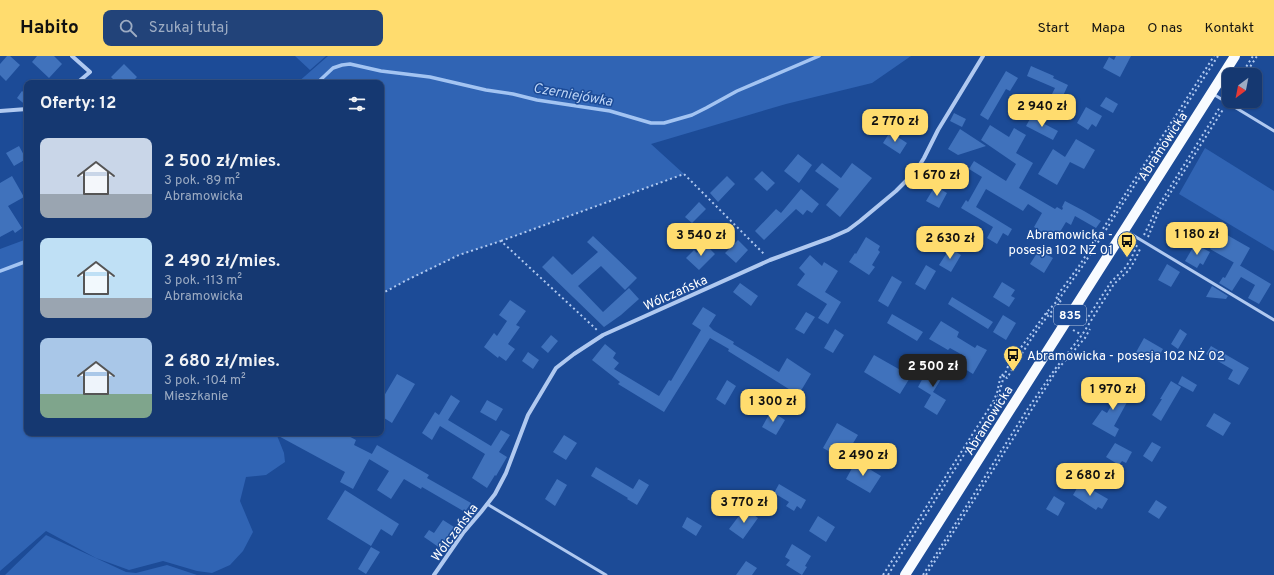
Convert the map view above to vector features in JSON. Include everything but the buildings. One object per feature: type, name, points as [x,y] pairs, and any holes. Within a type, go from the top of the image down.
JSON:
[{"type":"main road","name":"Abramowicka","points":[[905,575],[1235,56]]},
{"type":"street","points":[[72,56],[90,72],[81,80]]},
{"type":"street","name":"Wólczańska","points":[[434,575],[463,533],[487,504],[506,473],[528,415],[556,368],[603,335],[770,260],[848,230],[916,171],[938,130],[982,56]]},
{"type":"street","points":[[0,111],[24,109]]},
{"type":"lane","points":[[1212,93],[1222,99]]},
{"type":"lane","points":[[1236,108],[1274,131]]},
{"type":"lane","points":[[1124,230],[1274,320]]},
{"type":"lane","points":[[487,504],[606,575]]},
{"type":"path","points":[[883,575],[993,402],[997,393],[1001,374],[1007,378],[1038,330],[1061,302],[1056,296],[1080,266],[1214,56]]},
{"type":"path","points":[[888,575],[996,404],[1009,364],[1082,267],[1218,56]]},
{"type":"path","points":[[1245,68],[1253,56]]},
{"type":"path","points":[[1249,68],[1257,56]]},
{"type":"path","points":[[923,575],[1054,369],[1082,335],[1114,284],[1131,266],[1138,254],[1156,210],[1222,108]]},
{"type":"path","points":[[384,292],[459,255],[684,174],[770,260]]},
{"type":"path","points":[[501,241],[603,335]]},
{"type":"path","points":[[1083,325],[1111,282],[1125,268],[1137,245],[1141,246]]},
{"type":"path","points":[[926,575],[1057,370],[1085,338],[1090,329]]},
{"type":"shaded area","points":[[295,56],[326,56],[310,70]]},
{"type":"shaded area","points":[[328,56],[911,56],[872,83],[786,104],[651,144],[684,174],[459,255],[384,292],[384,80],[300,80]]},
{"type":"shaded area","points":[[1205,148],[1274,191],[1274,251],[1179,194]]},
{"type":"shaded area","points":[[24,240],[24,436],[277,436],[284,453],[285,462],[266,475],[246,477],[240,501],[253,532],[243,551],[230,565],[212,573],[197,571],[163,561],[129,570],[96,558],[46,531],[0,571],[0,249]]},
{"type":"shaded area","points":[[46,535],[126,572],[136,573],[167,565],[197,575],[5,575]]},
{"type":"waterway","name":"Czerniejówka","points":[[320,80],[333,68],[350,64],[381,71],[430,77],[537,100],[610,111],[651,123],[664,123],[692,115],[737,91],[819,56]]},
{"type":"waterway","name":"Czerniejówka","points":[[0,271],[24,262]]},
{"type":"place","name":"Abramowicka - posesja 102 NŻ 01","points":[[1127,258]]},
{"type":"place","name":"Abramowicka - posesja 102 NŻ 02","points":[[1013,372]]}]
